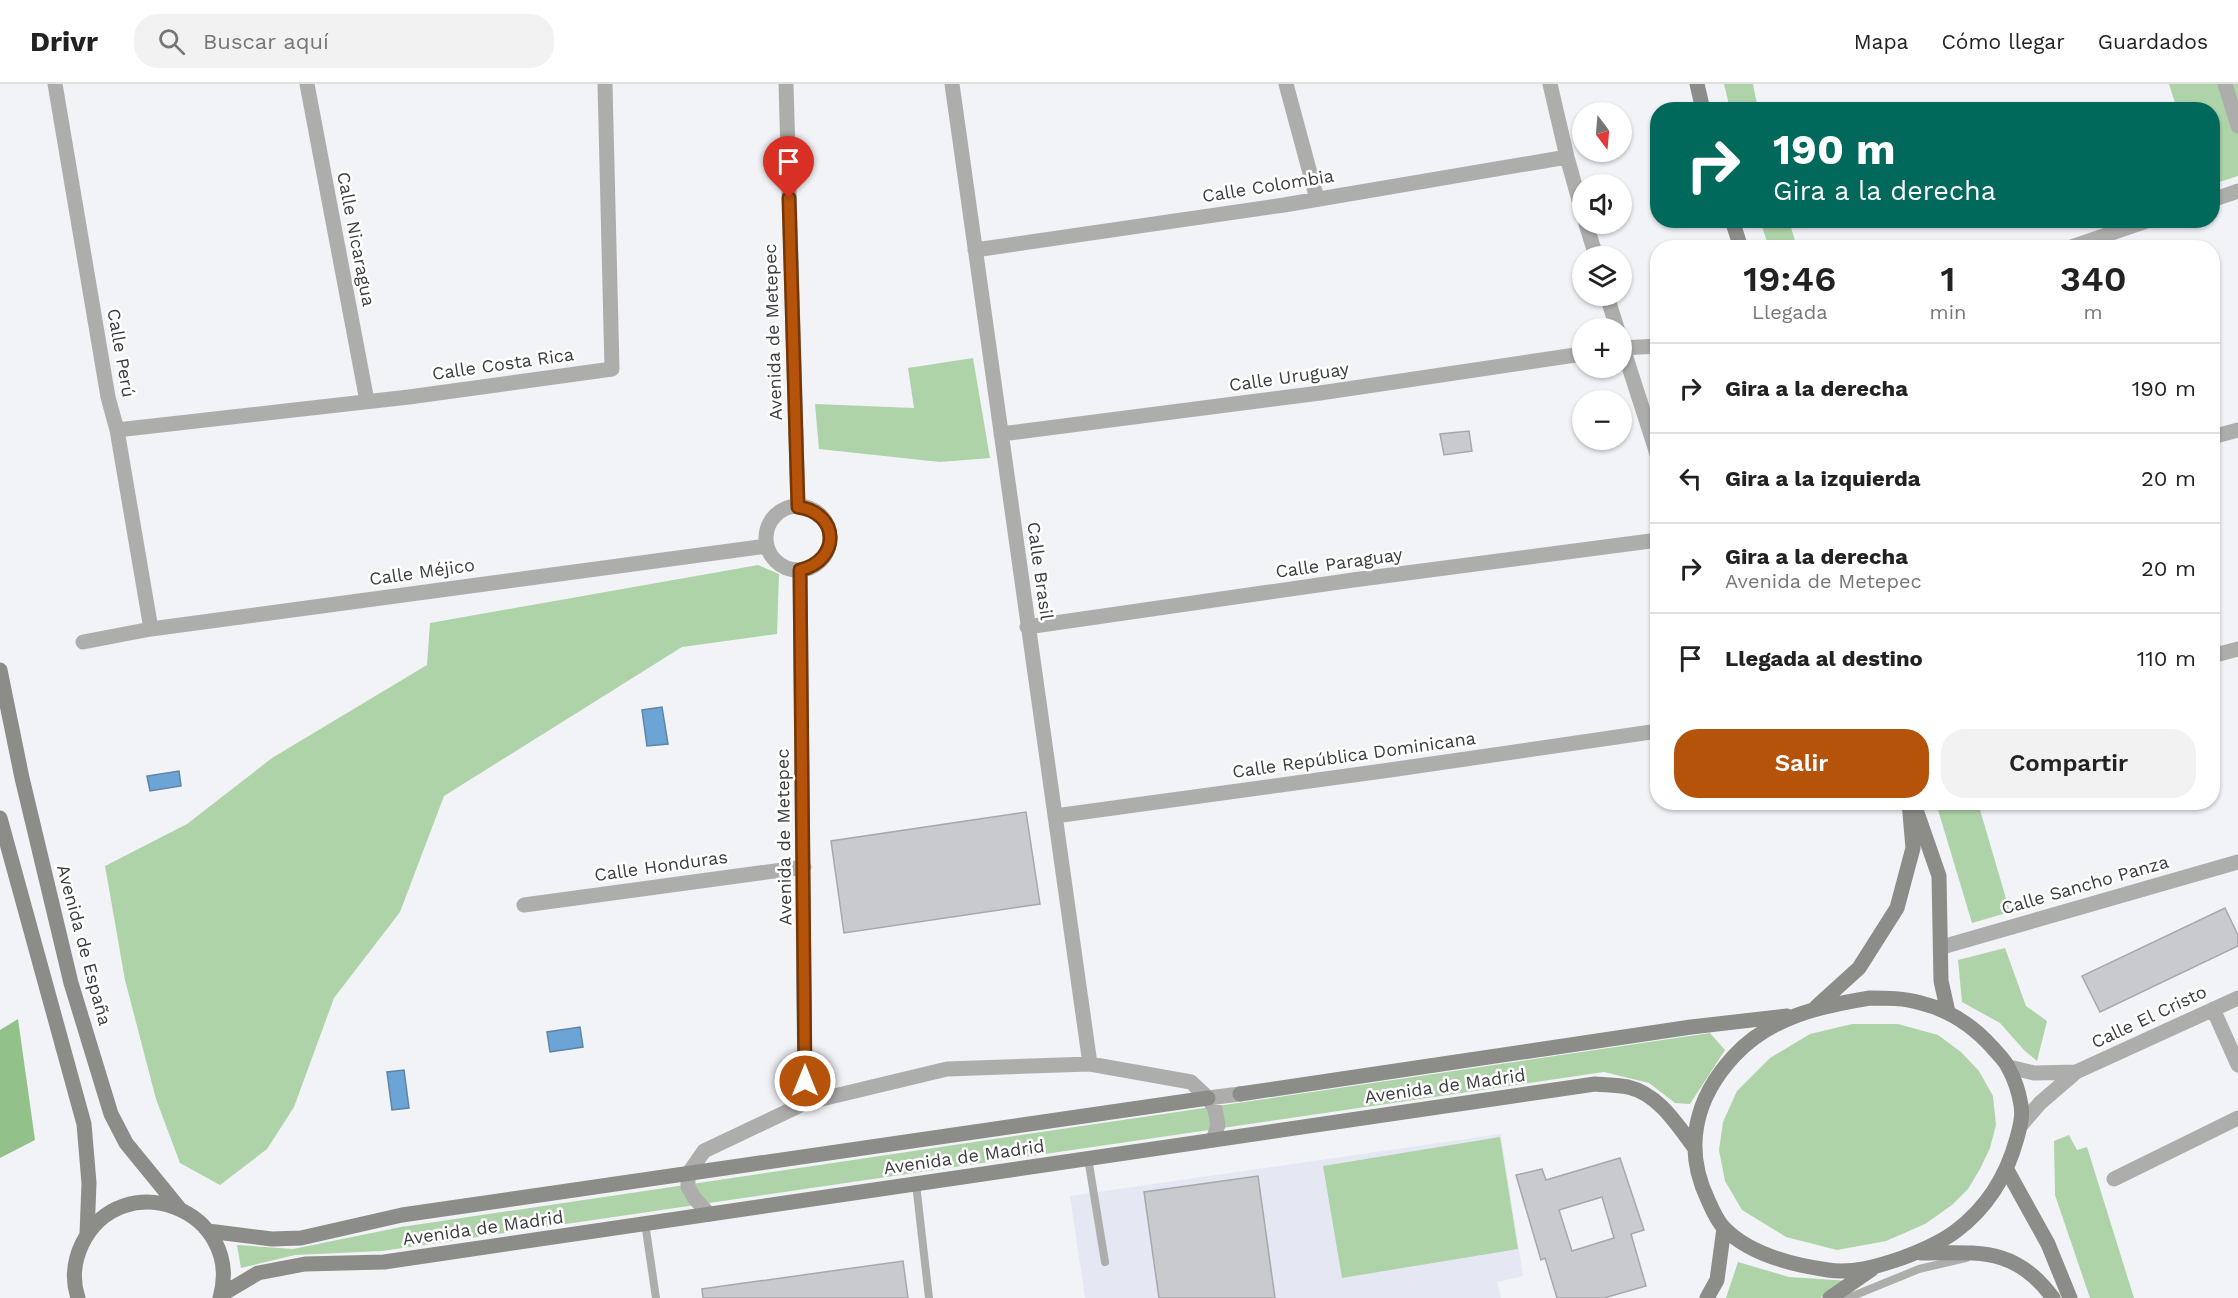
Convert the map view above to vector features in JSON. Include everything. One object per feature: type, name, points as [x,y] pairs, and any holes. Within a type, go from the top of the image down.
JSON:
[{"type":"street","name":"Calle Perú","points":[[56,84],[108,397],[117,430],[151,629]]},
{"type":"street","name":"Calle Nicaragua","points":[[307,84],[367,401]]},
{"type":"street","name":"Calle Costa Rica","points":[[117,430],[612,369],[605,84]]},
{"type":"street","name":"Avenida de Metepec","points":[[786,84],[798,507]]},
{"type":"street","name":"Calle Brasil","points":[[952,84],[1090,1064]]},
{"type":"street","points":[[1286,84],[1317,199]]},
{"type":"street","points":[[1550,84],[1572,175]]},
{"type":"street","points":[[1697,84],[1701,102]]},
{"type":"street","points":[[2225,84],[2238,126]]},
{"type":"street","name":"Calle Colombia","points":[[975,250],[1317,199],[1567,157]]},
{"type":"street","points":[[2220,197],[2238,191]]},
{"type":"street","points":[[2091,240],[2127,228]]},
{"type":"street","points":[[1632,347],[1650,346]]},
{"type":"street","name":"Calle Uruguay","points":[[1001,434],[1320,393],[1572,355]]},
{"type":"street","points":[[1632,378],[1650,433]]},
{"type":"street","points":[[2220,435],[2238,430]]},
{"type":"street","points":[[798,507],[809,508],[818,513],[826,522],[830,532],[827,553],[820,562],[811,568],[800,570],[789,569],[779,564],[767,546],[766,537],[773,519],[789,508],[798,507]]},
{"type":"street","name":"Calle Paraguay","points":[[1027,627],[1353,580],[1650,541]]},
{"type":"street","name":"Calle Méjico","points":[[83,642],[151,629],[767,546]]},
{"type":"street","name":"Avenida de Metepec","points":[[800,570],[805,1103]]},
{"type":"street","points":[[2220,654],[2238,649]]},
{"type":"street","name":"Avenida de España","points":[[0,670],[22,778],[68,972],[111,1114],[126,1143],[179,1208]]},
{"type":"street","name":"Calle República Dominicana","points":[[1055,816],[1650,732]]},
{"type":"street","points":[[1813,1010],[1859,968],[1897,908],[1913,848],[1912,810]]},
{"type":"street","points":[[1915,810],[1939,876],[1941,981],[1948,1012]]},
{"type":"street","points":[[0,818],[84,1124],[89,1183],[87,1234]]},
{"type":"street","name":"Calle Sancho Panza","points":[[1942,946],[2238,862]]},
{"type":"street","name":"Calle Honduras","points":[[524,905],[804,867]]},
{"type":"street","points":[[1870,998],[1922,1003],[1948,1012],[1965,1021],[2009,1067],[2022,1106],[2021,1125],[2007,1170],[1983,1204],[1956,1231],[1915,1253],[1877,1266],[1832,1271],[1798,1265],[1763,1253],[1724,1228],[1705,1193],[1698,1174],[1694,1147],[1698,1116],[1707,1097],[1734,1056],[1765,1031],[1793,1015],[1870,998]]},
{"type":"street","name":"Calle El Cristo","points":[[2021,1125],[2040,1103],[2076,1072],[2238,998]]},
{"type":"street","points":[[2213,1009],[2238,1065]]},
{"type":"street","name":"Avenida de Madrid","points":[[208,1230],[272,1239],[301,1238],[402,1215],[1691,1027],[1793,1015]]},
{"type":"street","points":[[709,1214],[688,1186],[688,1174],[704,1151],[805,1103],[947,1069],[1090,1064],[1191,1082],[1208,1098],[1217,1117],[1218,1125],[1213,1140]]},
{"type":"street","name":"Calle El Cristo","points":[[2009,1067],[2034,1073],[2076,1072]]},
{"type":"street","name":"Avenida de Madrid","points":[[220,1297],[258,1274],[305,1264],[384,1262],[1595,1084],[1629,1088],[1652,1097],[1673,1118],[1694,1147]]},
{"type":"street","points":[[2114,1179],[2238,1118]]},
{"type":"street","points":[[2007,1170],[2048,1244],[2070,1298]]},
{"type":"street","points":[[78,1298],[74,1271],[78,1252],[87,1234],[100,1219],[118,1208],[138,1202],[159,1202],[179,1208],[195,1217],[208,1230],[217,1245],[222,1262],[223,1278],[220,1297]]},
{"type":"street","points":[[1707,1298],[1717,1280],[1724,1228]]},
{"type":"street","points":[[1915,1253],[1985,1253],[2015,1262],[2040,1281],[2053,1298]]},
{"type":"street","points":[[1830,1298],[1877,1266]]},
{"type":"lane","points":[[1088,1158],[1105,1262]]},
{"type":"lane","points":[[916,1184],[929,1298]]},
{"type":"lane","points":[[645,1223],[656,1298]]},
{"type":"lane","points":[[1848,1298],[1919,1269],[1985,1253]]},
{"type":"shaded area","points":[[1501,1134],[1523,1276],[1497,1282],[1501,1298],[1085,1298],[1070,1196]]},
{"type":"green space","points":[[1724,84],[1753,84],[1757,102],[1728,102]]},
{"type":"green space","points":[[2169,84],[2238,84],[2238,176],[2220,182],[2220,102],[2175,102]]},
{"type":"green space","points":[[1762,228],[1791,228],[1795,240],[1767,240]]},
{"type":"green space","points":[[973,358],[990,458],[940,462],[819,449],[815,404],[914,408],[908,368]]},
{"type":"green space","points":[[758,565],[779,574],[777,634],[682,647],[444,796],[400,912],[334,998],[294,1107],[267,1149],[220,1185],[180,1163],[156,1099],[125,980],[105,866],[187,824],[272,758],[427,665],[430,623]]},
{"type":"green space","points":[[1938,810],[1980,810],[2010,912],[1972,923]]},
{"type":"green space","points":[[2005,948],[2026,1006],[2047,1021],[2037,1061],[2000,1023],[1962,1002],[1958,960]]},
{"type":"green space","points":[[18,1019],[35,1140],[0,1158],[0,1030]]},
{"type":"green space","points":[[1852,1024],[1898,1024],[1938,1035],[1961,1052],[1979,1071],[1993,1096],[1996,1125],[1990,1148],[1980,1169],[1968,1189],[1952,1205],[1925,1224],[1886,1241],[1837,1250],[1786,1237],[1742,1210],[1725,1181],[1719,1150],[1723,1122],[1737,1091],[1770,1058],[1810,1034]]},
{"type":"green space","points":[[1710,1033],[1725,1050],[1690,1104],[1675,1103],[1649,1083],[1604,1072],[382,1251],[295,1255],[241,1268],[237,1245],[293,1249],[401,1227]]},
{"type":"green space","points":[[2069,1135],[2077,1150],[2087,1147],[2134,1298],[2090,1298],[2055,1195],[2054,1141]]},
{"type":"green space","points":[[1500,1137],[1518,1249],[1342,1278],[1323,1166]]},
{"type":"green space","points":[[1738,1262],[1789,1277],[1850,1281],[1820,1298],[1726,1298]]},
{"type":"water","points":[[662,707],[668,744],[647,746],[642,710]]},
{"type":"water","points":[[179,771],[181,786],[150,791],[147,776]]},
{"type":"water","points":[[580,1027],[583,1047],[550,1052],[547,1032]]},
{"type":"water","points":[[404,1070],[409,1108],[392,1110],[387,1072]]},
{"type":"building","points":[[1469,431],[1472,451],[1444,455],[1440,434]]},
{"type":"building","points":[[1026,812],[1040,904],[844,933],[831,841]]},
{"type":"building","points":[[2225,908],[2238,935],[2238,946],[2100,1012],[2082,976]]},
{"type":"building","points":[[1620,1158],[1644,1230],[1631,1234],[1646,1286],[1604,1298],[1557,1298],[1545,1258],[1541,1260],[1516,1175],[1542,1169],[1546,1180]],"holes":[[[1602,1197],[1614,1238],[1572,1251],[1559,1210]]]},
{"type":"building","points":[[1258,1176],[1275,1298],[1159,1298],[1144,1192]]},
{"type":"building","points":[[903,1261],[908,1298],[703,1298],[702,1289]]},
{"type":"route","points":[[789,198],[798,507],[809,508],[818,513],[826,522],[830,532],[827,553],[820,562],[811,568],[800,570],[805,1081]]}]
